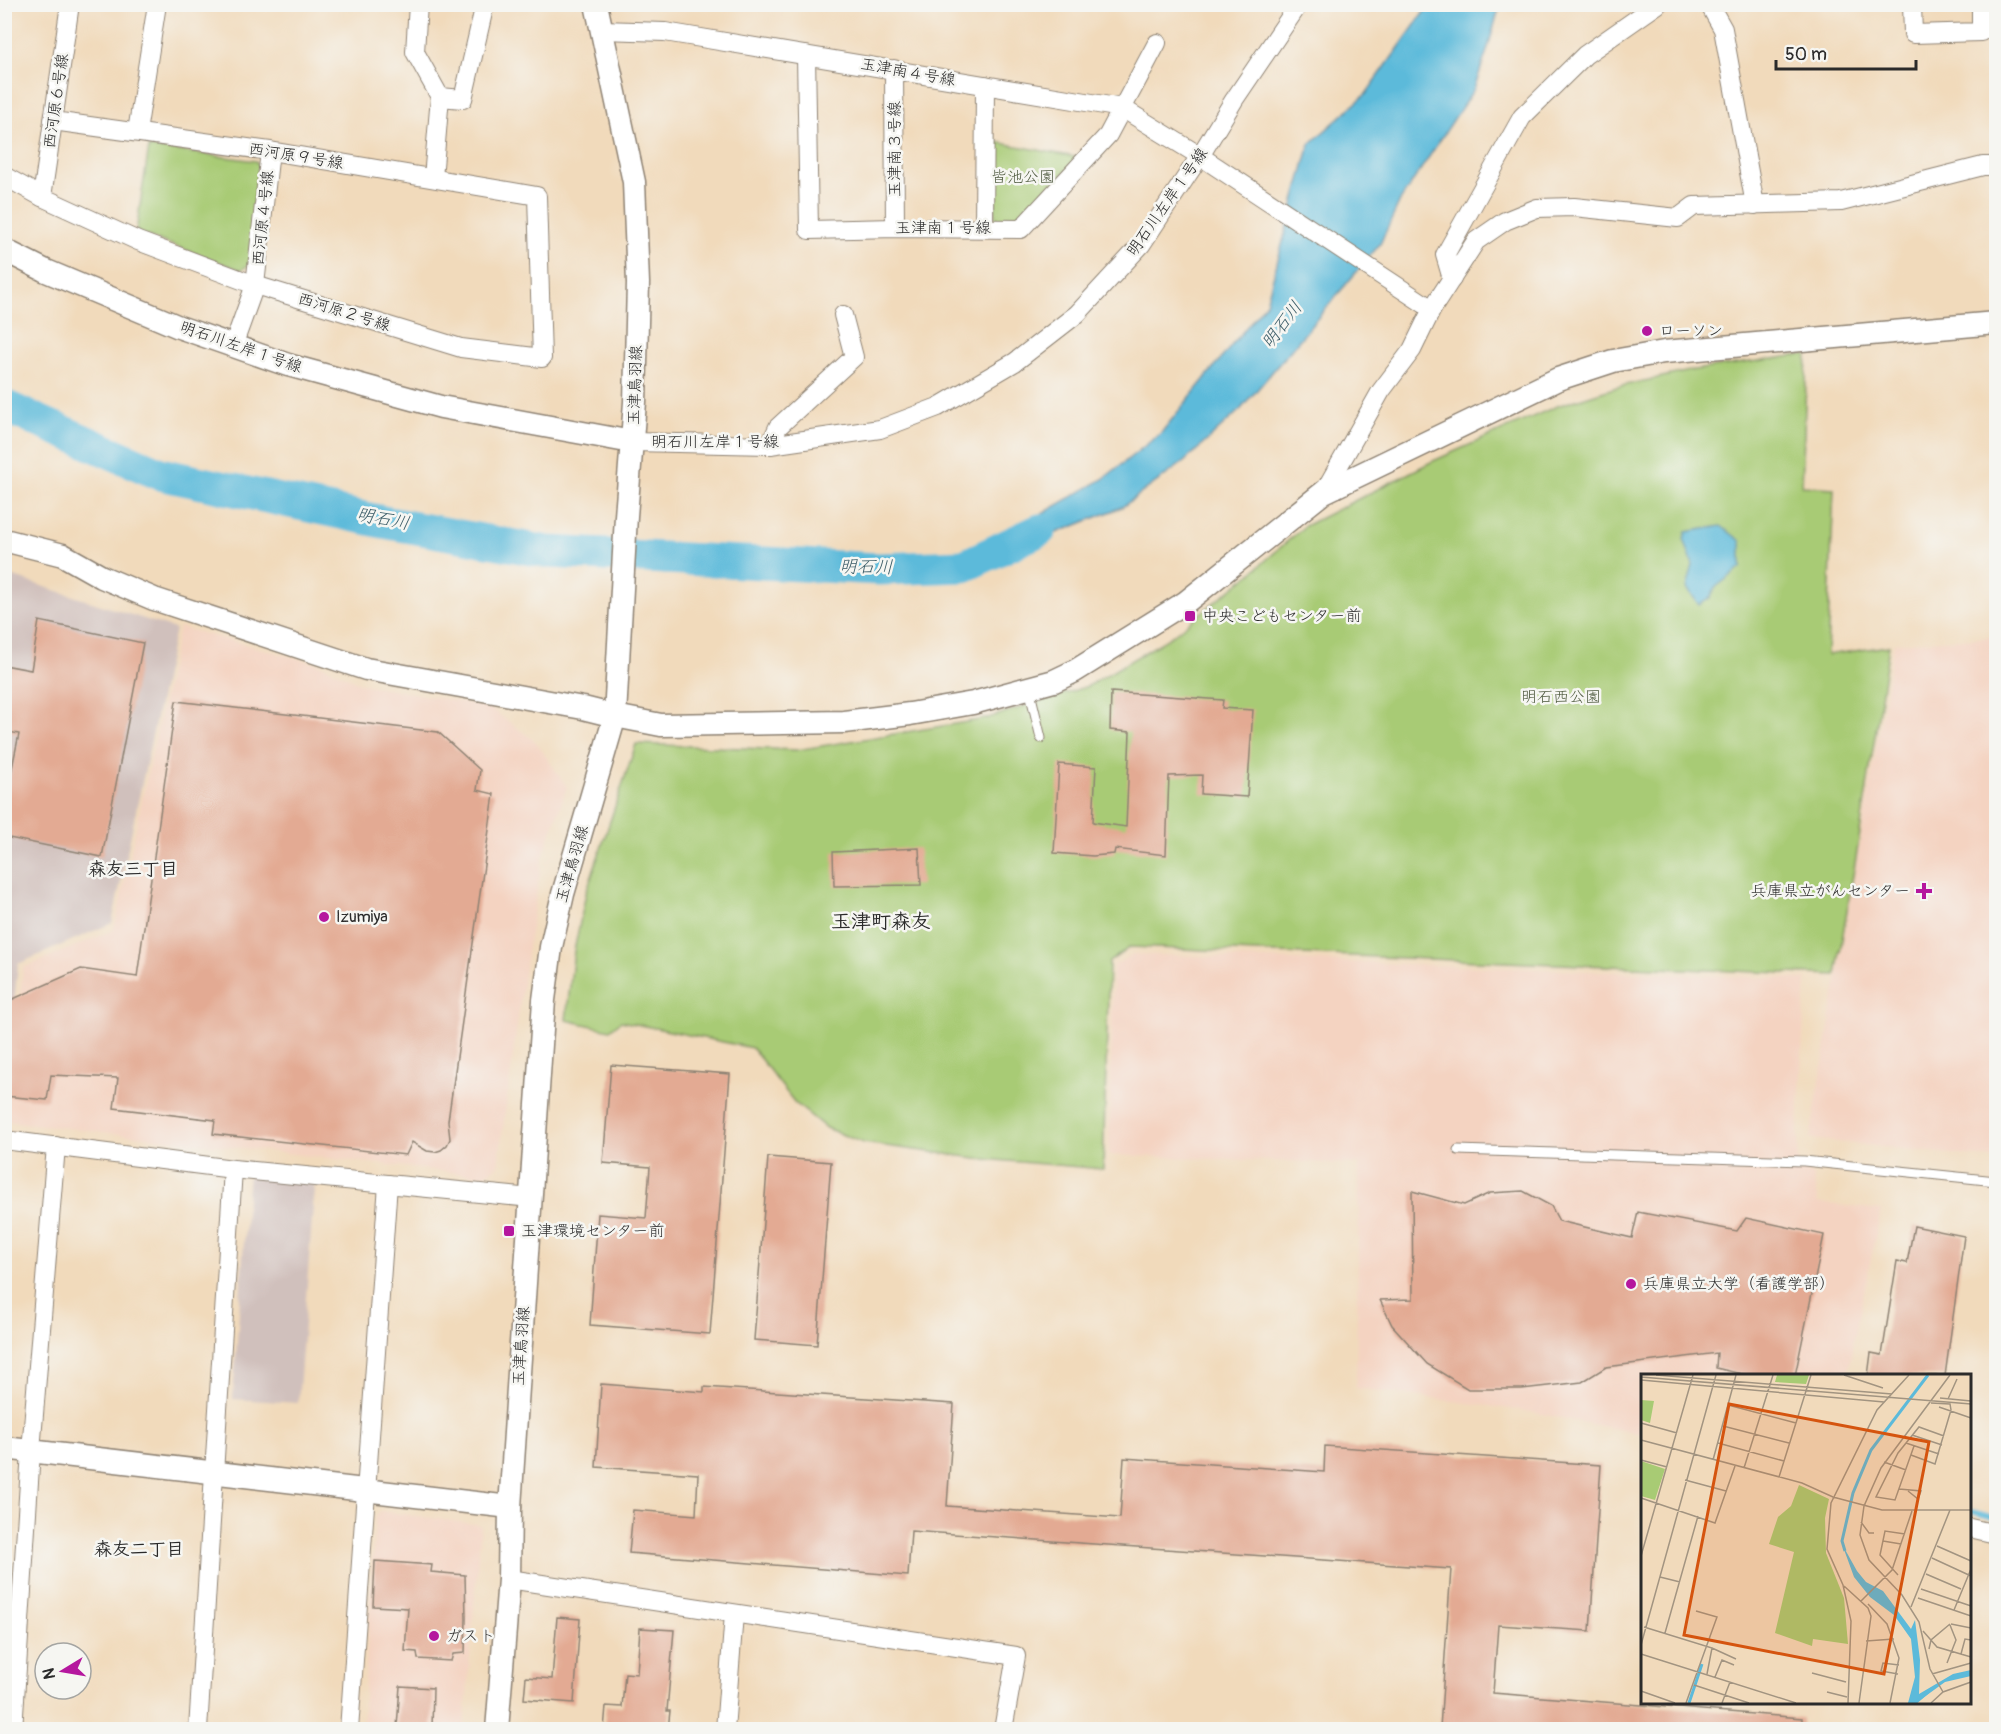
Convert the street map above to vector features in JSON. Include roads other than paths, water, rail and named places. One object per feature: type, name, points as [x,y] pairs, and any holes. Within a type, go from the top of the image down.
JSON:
[{"type":"street","name":"西河原６号線","points":[[42,197],[70,4]]},
{"type":"street","points":[[137,132],[157,4]]},
{"type":"street","points":[[418,4],[416,52],[440,97],[433,178]]},
{"type":"street","points":[[440,97],[463,99],[485,4]]},
{"type":"street","name":"玉津鳥羽線","points":[[497,1730],[509,1579],[510,1507],[544,1000],[551,946],[563,894],[615,716],[635,402],[638,283],[634,182],[596,4]]},
{"type":"street","name":"明石川左岸１号線","points":[[4,250],[44,270],[179,327],[288,364],[441,407],[632,442],[770,445],[880,429],[938,407],[1015,362],[1077,314],[1141,245],[1299,4]]},
{"type":"street","points":[[1452,279],[1445,255],[1522,117],[1585,55],[1658,4]]},
{"type":"street","points":[[1709,4],[1723,29],[1755,204]]},
{"type":"street","points":[[1911,4],[1913,34],[1981,32],[1981,4]]},
{"type":"street","name":"玉津南４号線","points":[[602,30],[665,32],[1122,108],[1200,156],[1432,309]]},
{"type":"street","name":"玉津南１号線","points":[[806,55],[809,230],[1021,229],[1108,135],[1157,43]]},
{"type":"street","name":"玉津南３号線","points":[[894,69],[895,228]]},
{"type":"street","points":[[984,228],[985,85]]},
{"type":"street","name":"西河原９号線","points":[[53,121],[270,151],[537,196]]},
{"type":"street","name":"西河原４号線","points":[[233,346],[255,285],[270,151]]},
{"type":"street","points":[[1324,492],[1381,391],[1412,350],[1432,309],[1476,241],[1505,221],[1537,208],[1574,207],[1678,218],[1694,206],[1841,202],[1983,166],[1996,166]]},
{"type":"street","name":"西河原２号線","points":[[4,176],[42,197],[138,241],[255,285],[461,348],[542,358],[537,196]]},
{"type":"street","points":[[770,445],[778,427],[854,357],[843,315]]},
{"type":"street","points":[[4,540],[63,555],[102,577],[154,599],[366,669],[661,724],[844,722],[973,703],[1054,681],[1075,671],[1186,602],[1324,492],[1558,380],[1613,361],[1664,351],[1996,323]]},
{"type":"street","points":[[4,1140],[233,1169],[531,1198]]},
{"type":"street","points":[[13,1730],[31,1451],[56,1146]]},
{"type":"street","points":[[198,1730],[233,1169]]},
{"type":"street","points":[[349,1730],[388,1184]]},
{"type":"street","points":[[4,1448],[510,1507]]},
{"type":"street","points":[[1971,1528],[1996,1534]]},
{"type":"street","points":[[509,1579],[1016,1656],[1003,1730]]},
{"type":"street","points":[[725,1730],[734,1614]]},
{"type":"lane","points":[[1029,688],[1041,738]]},
{"type":"lane","points":[[1458,1150],[1804,1161],[1996,1181]]},
{"type":"water","points":[[1429,5],[1503,5],[1498,12],[1474,89],[1401,199],[1380,244],[1241,409],[1184,462],[1122,507],[988,560],[1033,519],[1103,479],[1161,433],[1266,303],[1310,144],[1366,94]]},
{"type":"water","points":[[1721,526],[1741,541],[1741,568],[1716,587],[1709,599],[1699,605],[1687,588],[1693,565],[1684,539],[1686,532]]},
{"type":"waterway","name":"明石川","points":[[4,406],[160,474],[383,522],[548,552],[879,569],[964,566],[1040,530]]},
{"type":"waterway","points":[[1971,1511],[1996,1518]]},
{"type":"place","name":"ローソン","points":[[1647,331]]},
{"type":"place","name":"中央こどもセンター前","points":[[1190,616]]},
{"type":"place","name":"兵庫県立がんセンター","points":[[1924,891]]},
{"type":"place","name":"Izumiya","points":[[324,917]]},
{"type":"place","name":"玉津環境センター前","points":[[509,1231]]},
{"type":"place","name":"兵庫県立大学（看護学部）","points":[[1631,1284]]},
{"type":"place","name":"ガスト","points":[[434,1636]]},
{"type":"district","name":"森友三丁目","points":[[133,869]]},
{"type":"district","name":"玉津町森友","points":[[881,921]]},
{"type":"district","name":"森友二丁目","points":[[139,1549]]},
{"type":"park label","name":"皆池公園","points":[[1023,177]]},
{"type":"park label","name":"明石西公園","points":[[1561,697]]}]
